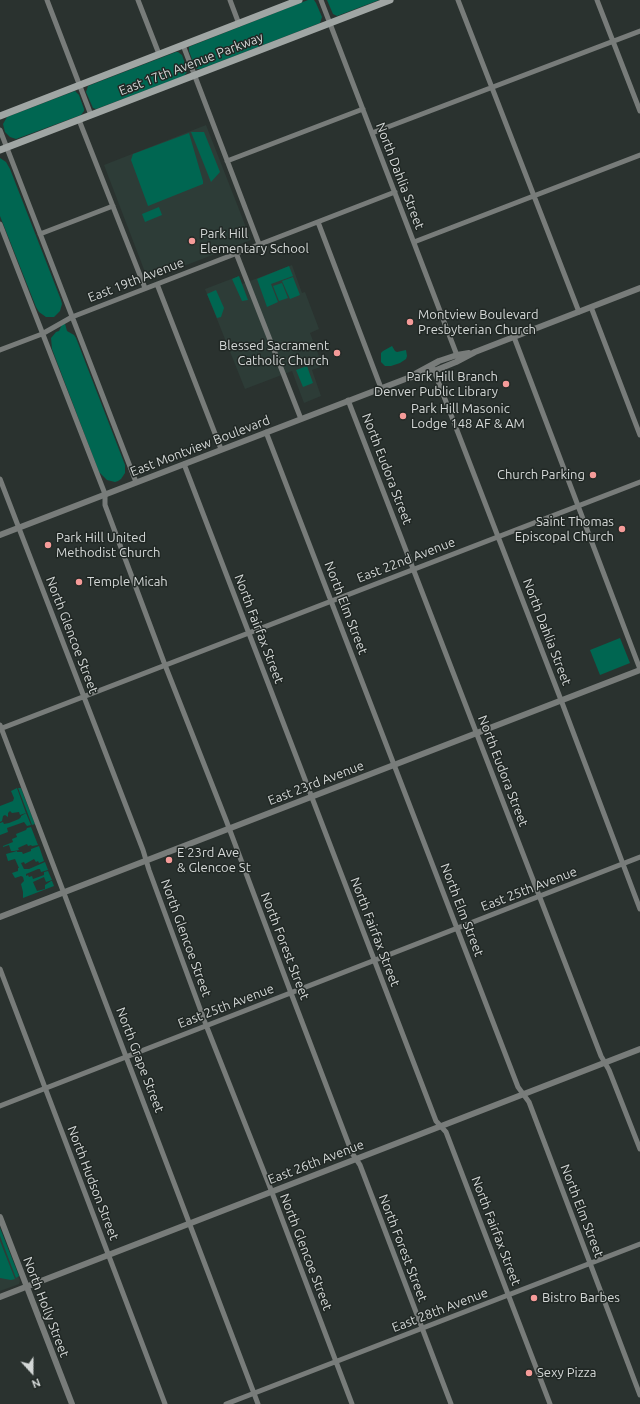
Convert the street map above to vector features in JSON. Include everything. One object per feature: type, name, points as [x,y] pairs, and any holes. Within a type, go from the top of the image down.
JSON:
[{"type":"main road","name":"East 17th Avenue Parkway","points":[[0,116],[299,0]]},
{"type":"main road","name":"East 17th Avenue Parkway","points":[[3,149],[390,0]]},
{"type":"street","points":[[47,0],[91,115]]},
{"type":"street","points":[[138,0],[159,54]]},
{"type":"street","points":[[230,0],[239,24]]},
{"type":"street","name":"North Dahlia Street","points":[[321,0],[458,357]]},
{"type":"street","points":[[458,0],[535,195],[579,312]]},
{"type":"street","points":[[597,0],[640,111]]},
{"type":"street","points":[[372,133],[640,31]]},
{"type":"street","points":[[182,46],[259,244]]},
{"type":"street","points":[[227,161],[363,110]]},
{"type":"street","points":[[79,120],[145,288]]},
{"type":"street","points":[[0,130],[3,149],[40,234],[136,482]]},
{"type":"street","points":[[414,242],[640,155]]},
{"type":"street","name":"East 19th Avenue","points":[[0,350],[42,334],[72,316],[394,192]]},
{"type":"street","points":[[40,234],[114,206]]},
{"type":"street","points":[[318,222],[382,388]]},
{"type":"street","name":"North Forest Street","points":[[0,224],[105,494],[105,506],[229,829],[290,993],[352,1153],[360,1165],[451,1404]]},
{"type":"street","points":[[236,253],[301,419]]},
{"type":"street","points":[[157,284],[222,450]]},
{"type":"street","name":"East Montview Boulevard","points":[[0,535],[640,288]]},
{"type":"street","points":[[591,307],[640,435]]},
{"type":"street","points":[[514,337],[640,670]]},
{"type":"street","name":"North Dahlia Street","points":[[433,367],[640,909]]},
{"type":"street","name":"North Eudora Street","points":[[348,400],[601,1056],[609,1070],[640,1149]]},
{"type":"street","name":"North Elm Street","points":[[266,432],[395,764],[517,1085],[529,1102],[640,1395]]},
{"type":"street","name":"North Fairfax Street","points":[[184,464],[436,1121],[446,1132],[550,1404]]},
{"type":"street","name":"North Glencoe Street","points":[[0,479],[146,860],[206,1025],[352,1404]]},
{"type":"street","name":"East 22nd Avenue","points":[[0,727],[249,633],[640,482]]},
{"type":"street","name":"East 23rd Avenue","points":[[0,917],[640,670]]},
{"type":"street","name":"North Grape Street","points":[[0,727],[127,1056],[258,1404]]},
{"type":"street","name":"East 25th Avenue","points":[[0,1106],[640,857]]},
{"type":"street","name":"North Hudson Street","points":[[0,969],[165,1404]]},
{"type":"street","name":"East 26th Avenue","points":[[0,1297],[640,1049]]},
{"type":"street","name":"North Holly Street","points":[[0,1217],[72,1404]]},
{"type":"street","name":"East 28th Avenue","points":[[226,1404],[640,1244]]},
{"type":"shaded area","points":[[206,125],[251,240],[148,280],[104,165]]},
{"type":"shaded area","points":[[292,265],[302,293],[305,292],[319,329],[310,333],[319,356],[322,356],[326,365],[312,370],[321,396],[304,403],[292,371],[245,389],[205,289],[239,276],[242,284]]},
{"type":"shaded area","points":[[0,1228],[20,1281],[19,1284],[0,1291]]},
{"type":"green space","points":[[308,0],[314,0],[316,3],[322,17],[320,23],[201,69],[197,69],[195,67],[189,47]]},
{"type":"green space","points":[[327,0],[379,0],[337,16],[333,14]]},
{"type":"green space","points":[[176,52],[182,55],[187,69],[184,76],[96,109],[93,108],[86,92],[88,86]]},
{"type":"green space","points":[[75,91],[79,95],[84,109],[81,115],[16,139],[10,137],[5,132],[3,124],[7,117]]},
{"type":"green space","points":[[191,132],[204,132],[220,172],[211,182]]},
{"type":"green space","points":[[189,133],[203,184],[148,206],[131,160],[133,154]]},
{"type":"green space","points":[[0,158],[6,162],[10,169],[61,300],[62,304],[60,311],[54,317],[46,317],[39,312],[36,307],[0,216]]},
{"type":"green space","points":[[159,207],[162,215],[145,222],[142,214]]},
{"type":"green space","points":[[289,266],[293,276],[271,284],[278,302],[267,307],[257,279]]},
{"type":"green space","points":[[239,276],[248,300],[242,301],[232,279]]},
{"type":"green space","points":[[293,277],[300,295],[290,299],[282,281]]},
{"type":"green space","points":[[282,283],[288,298],[279,301],[273,286]]},
{"type":"green space","points":[[216,290],[224,308],[221,317],[217,318],[207,294]]},
{"type":"green space","points":[[64,320],[67,331],[76,338],[125,465],[125,473],[121,479],[115,482],[107,480],[99,472],[52,349],[51,338],[56,332],[59,331]]},
{"type":"green space","points":[[392,346],[397,352],[406,350],[406,359],[391,366],[385,366],[381,362],[381,353]]},
{"type":"green space","points":[[307,366],[313,383],[303,387],[296,370]]},
{"type":"green space","points":[[620,638],[630,663],[600,675],[590,650]]},
{"type":"green space","points":[[17,788],[26,813],[20,815],[19,812],[12,813],[10,811],[8,813],[8,817],[5,815],[3,816],[2,821],[0,822],[0,806],[13,801],[14,798],[11,791]]},
{"type":"green space","points":[[18,788],[21,788],[35,824],[32,825]]},
{"type":"green space","points":[[26,813],[31,825],[27,826],[24,822],[7,828],[8,832],[0,835],[0,823],[9,823],[19,819]]},
{"type":"green space","points":[[31,827],[38,845],[28,846],[27,844],[18,848],[19,850],[14,851],[11,851],[9,845],[3,847],[13,842],[12,839],[17,837],[16,834]]},
{"type":"green space","points":[[39,846],[44,861],[39,863],[34,859],[25,864],[24,862],[21,863],[24,869],[29,869],[45,862],[48,870],[41,872],[40,869],[38,869],[26,874],[26,876],[32,876],[33,879],[44,875],[44,872],[48,871],[52,880],[46,882],[44,877],[33,882],[37,891],[45,889],[45,885],[51,881],[54,886],[23,898],[21,884],[24,881],[23,877],[21,876],[15,878],[12,873],[18,871],[19,868],[15,859],[8,861],[6,854],[17,851],[22,852],[23,854]]},
{"type":"green space","points":[[0,1228],[19,1276],[16,1278],[0,1236]]},
{"type":"green space","points":[[0,1241],[15,1279],[11,1280],[0,1278]]},
{"type":"place","name":"Park Hill Elementary School","points":[[192,241]]},
{"type":"place","name":"Montview Boulevard Presbyterian Church","points":[[410,322]]},
{"type":"place","name":"Blessed Sacrament Catholic Church","points":[[337,353]]},
{"type":"place","name":"Park Hill Branch Denver Public Library","points":[[506,384]]},
{"type":"place","name":"Park Hill Masonic Lodge 148 AF & AM","points":[[403,416]]},
{"type":"place","name":"Church Parking","points":[[593,475]]},
{"type":"place","name":"Saint Thomas Episcopal Church","points":[[622,529]]},
{"type":"place","name":"Park Hill United Methodist Church","points":[[48,545]]},
{"type":"place","name":"Temple Micah","points":[[79,582]]},
{"type":"place","name":"E 23rd Ave & Glencoe St","points":[[169,860]]},
{"type":"place","name":"Bistro Barbes","points":[[534,1298]]},
{"type":"place","name":"Sexy Pizza","points":[[529,1373]]}]
